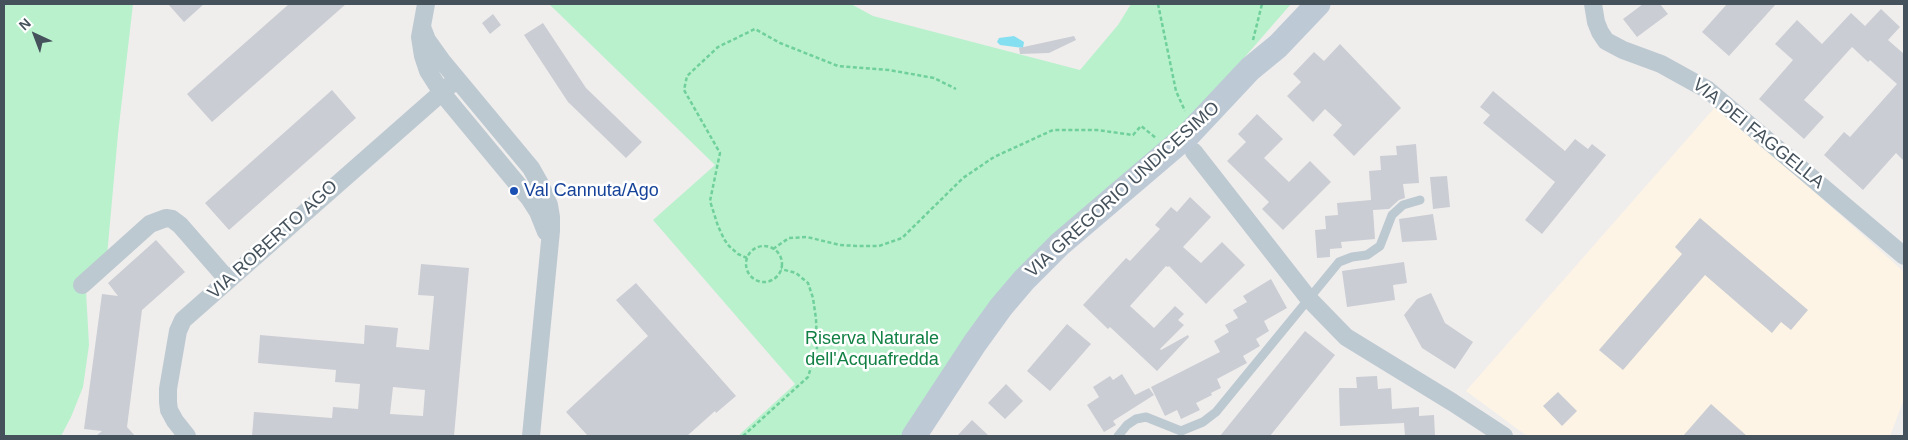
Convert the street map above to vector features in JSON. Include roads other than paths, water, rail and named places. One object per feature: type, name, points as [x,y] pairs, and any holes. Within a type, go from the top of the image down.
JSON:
[{"type":"street","points":[[426,4],[420,37],[428,72],[442,92],[534,205],[542,219],[549,242]]},
{"type":"street","name":"VIA GREGORIO UNDICESIMO","points":[[1250,70],[1270,38],[1300,4]]},
{"type":"street","name":"VIA GREGORIO UNDICESIMO","points":[[914,436],[975,343],[1024,280],[1060,244],[1183,140],[1250,70],[1287,37],[1318,4]]},
{"type":"street","name":"VIA DEI FAGGELLA","points":[[1593,4],[1596,22],[1606,40],[1623,50],[1661,64],[1708,90],[1904,256]]},
{"type":"street","points":[[422,27],[427,40],[535,175],[545,196],[550,213],[551,231],[532,436]]},
{"type":"street","name":"VIA ROBERTO AGO","points":[[188,436],[175,421],[169,410],[168,402],[168,389],[178,331],[183,320],[457,79]]},
{"type":"street","points":[[1194,152],[1308,299],[1354,343],[1504,436]]},
{"type":"street","points":[[82,285],[150,224],[166,218],[180,225],[228,280]]},
{"type":"lane","points":[[1118,436],[1127,425],[1136,419],[1146,417],[1181,430],[1203,422],[1216,412],[1339,262],[1352,257],[1367,255],[1380,246],[1392,215],[1403,205],[1420,200]]},
{"type":"water","points":[[1014,36],[1024,42],[1023,48],[1000,45],[997,42],[999,38]]},
{"type":"place","name":"Val Cannuta/Ago","points":[[514,191]]},
{"type":"park label","name":"Riserva Naturale dell'Acquafredda","points":[[872,349]]}]
